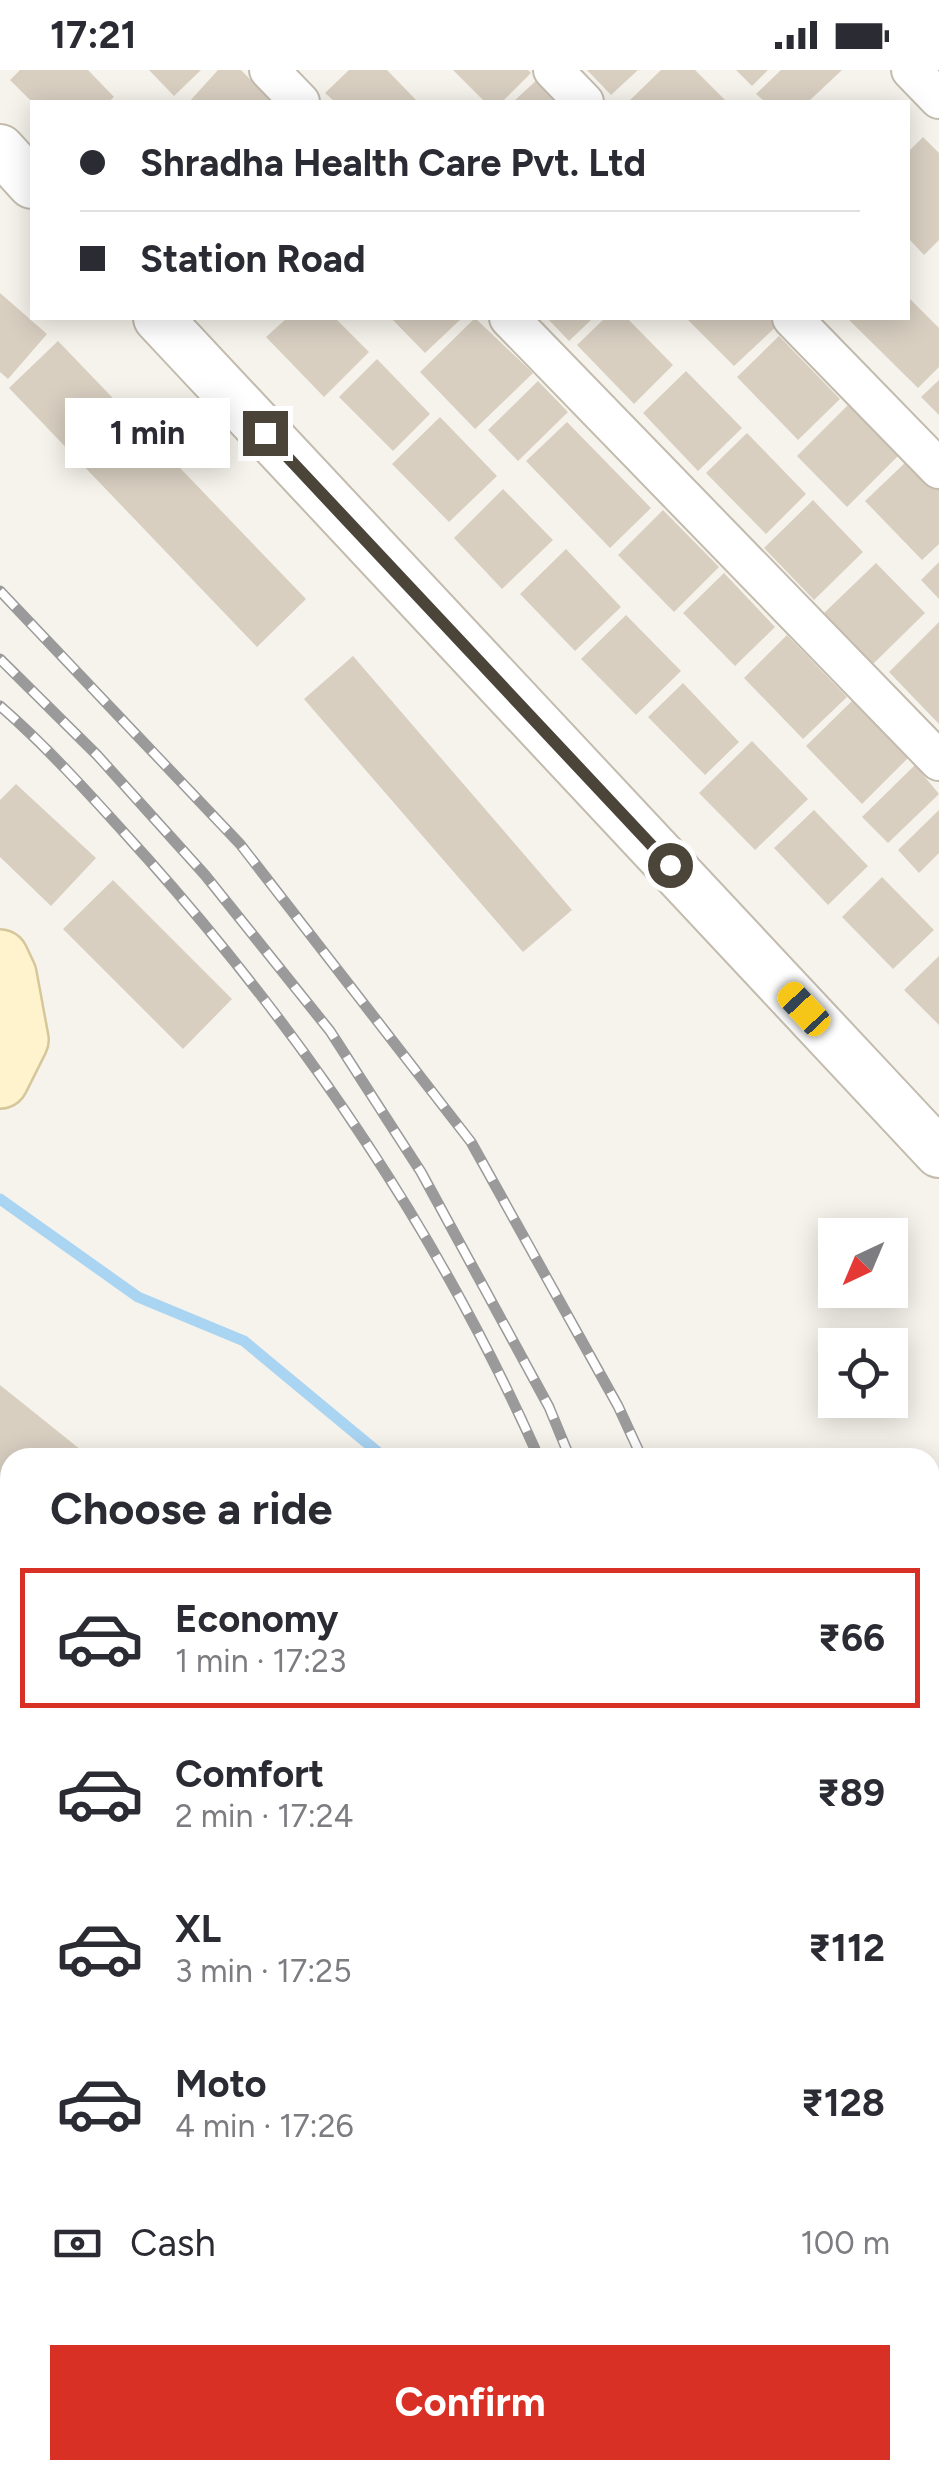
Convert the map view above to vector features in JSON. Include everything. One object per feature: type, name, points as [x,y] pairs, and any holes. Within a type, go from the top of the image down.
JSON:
[{"type":"main road","points":[[0,958],[8,975],[20,1040],[0,1080]]},
{"type":"street","points":[[268,70],[298,100]]},
{"type":"street","points":[[553,70],[582,100]]},
{"type":"street","points":[[911,70],[939,99]]},
{"type":"street","points":[[0,149],[30,182]]},
{"type":"street","points":[[160,320],[939,1153]]},
{"type":"street","points":[[512,320],[939,761]]},
{"type":"street","points":[[794,320],[939,469]]},
{"type":"building","points":[[20,70],[88,70],[114,97],[30,100],[10,80]]},
{"type":"building","points":[[149,70],[201,70],[174,96]]},
{"type":"building","points":[[218,70],[241,70],[270,100],[191,100]]},
{"type":"building","points":[[349,70],[387,70],[416,100],[333,100],[325,93]]},
{"type":"building","points":[[453,70],[531,73],[504,100],[483,100]]},
{"type":"building","points":[[587,70],[638,70],[611,95]]},
{"type":"building","points":[[661,70],[695,70],[725,100],[630,100]]},
{"type":"building","points":[[736,70],[768,70],[752,86]]},
{"type":"building","points":[[781,70],[842,70],[810,100],[763,100],[756,94]]},
{"type":"building","points":[[540,77],[563,100],[515,100]]},
{"type":"building","points":[[923,137],[939,153],[939,240],[924,255],[910,240],[910,150]]},
{"type":"building","points":[[0,293],[47,334],[8,379],[0,372]]},
{"type":"building","points":[[910,299],[939,328],[939,367],[918,388],[849,320],[910,320]]},
{"type":"building","points":[[285,320],[337,320],[369,352],[324,397],[266,337]]},
{"type":"building","points":[[393,320],[460,320],[425,353]]},
{"type":"building","points":[[477,320],[533,373],[475,429],[420,372]]},
{"type":"building","points":[[549,320],[591,320],[569,341]]},
{"type":"building","points":[[603,320],[629,320],[673,365],[634,404],[577,345]]},
{"type":"building","points":[[688,320],[782,321],[734,366]]},
{"type":"building","points":[[779,336],[840,399],[798,440],[737,377]]},
{"type":"building","points":[[58,341],[306,599],[257,647],[9,388]]},
{"type":"building","points":[[377,359],[430,414],[393,451],[339,397]]},
{"type":"building","points":[[686,371],[742,428],[698,471],[643,413]]},
{"type":"building","points":[[939,380],[939,415],[921,397]]},
{"type":"building","points":[[538,381],[568,412],[518,461],[488,430]]},
{"type":"building","points":[[852,401],[902,452],[847,507],[797,456]]},
{"type":"building","points":[[440,417],[497,476],[449,522],[392,464]]},
{"type":"building","points":[[567,422],[651,508],[610,548],[526,461]]},
{"type":"building","points":[[747,433],[806,494],[766,534],[706,473]]},
{"type":"building","points":[[909,459],[939,490],[939,544],[922,560],[865,501]]},
{"type":"building","points":[[503,489],[553,540],[502,589],[454,538]]},
{"type":"building","points":[[813,500],[863,552],[814,600],[764,548]]},
{"type":"building","points":[[663,510],[719,567],[674,612],[618,555]]},
{"type":"building","points":[[566,549],[621,607],[575,651],[520,594]]},
{"type":"building","points":[[939,562],[939,599],[921,580]]},
{"type":"building","points":[[876,563],[925,613],[872,665],[823,614]]},
{"type":"building","points":[[724,573],[775,627],[735,666],[683,613]]},
{"type":"building","points":[[626,615],[681,671],[636,715],[581,659]]},
{"type":"building","points":[[939,622],[939,724],[889,672]]},
{"type":"building","points":[[787,635],[847,697],[803,739],[744,678]]},
{"type":"building","points":[[353,656],[572,910],[523,952],[304,699]]},
{"type":"building","points":[[683,683],[739,742],[705,775],[648,717]]},
{"type":"building","points":[[855,698],[911,755],[862,804],[806,746]]},
{"type":"building","points":[[752,741],[808,799],[755,850],[699,793]]},
{"type":"building","points":[[915,765],[939,794],[888,843],[862,817]]},
{"type":"building","points":[[16,784],[96,858],[51,906],[0,857],[0,800]]},
{"type":"building","points":[[814,810],[868,866],[828,905],[774,848]]},
{"type":"building","points":[[939,810],[939,853],[919,873],[898,850]]},
{"type":"building","points":[[882,877],[934,930],[893,969],[842,917]]},
{"type":"building","points":[[113,880],[232,999],[183,1049],[63,929]]},
{"type":"building","points":[[939,956],[939,1025],[904,990]]},
{"type":"building","points":[[0,1385],[79,1448],[0,1448]]},
{"type":"waterway","points":[[0,1199],[138,1297],[244,1341],[373,1448]]},
{"type":"railway","points":[[0,591],[240,844],[471,1142],[618,1406],[637,1448]]},
{"type":"railway","points":[[0,659],[97,755],[205,875],[330,1031],[421,1172],[549,1407],[566,1448]]},
{"type":"railway","points":[[0,706],[147,858],[206,926],[316,1069],[414,1218],[459,1296],[534,1448]]},
{"type":"route","points":[[265,433],[670,865]]}]
